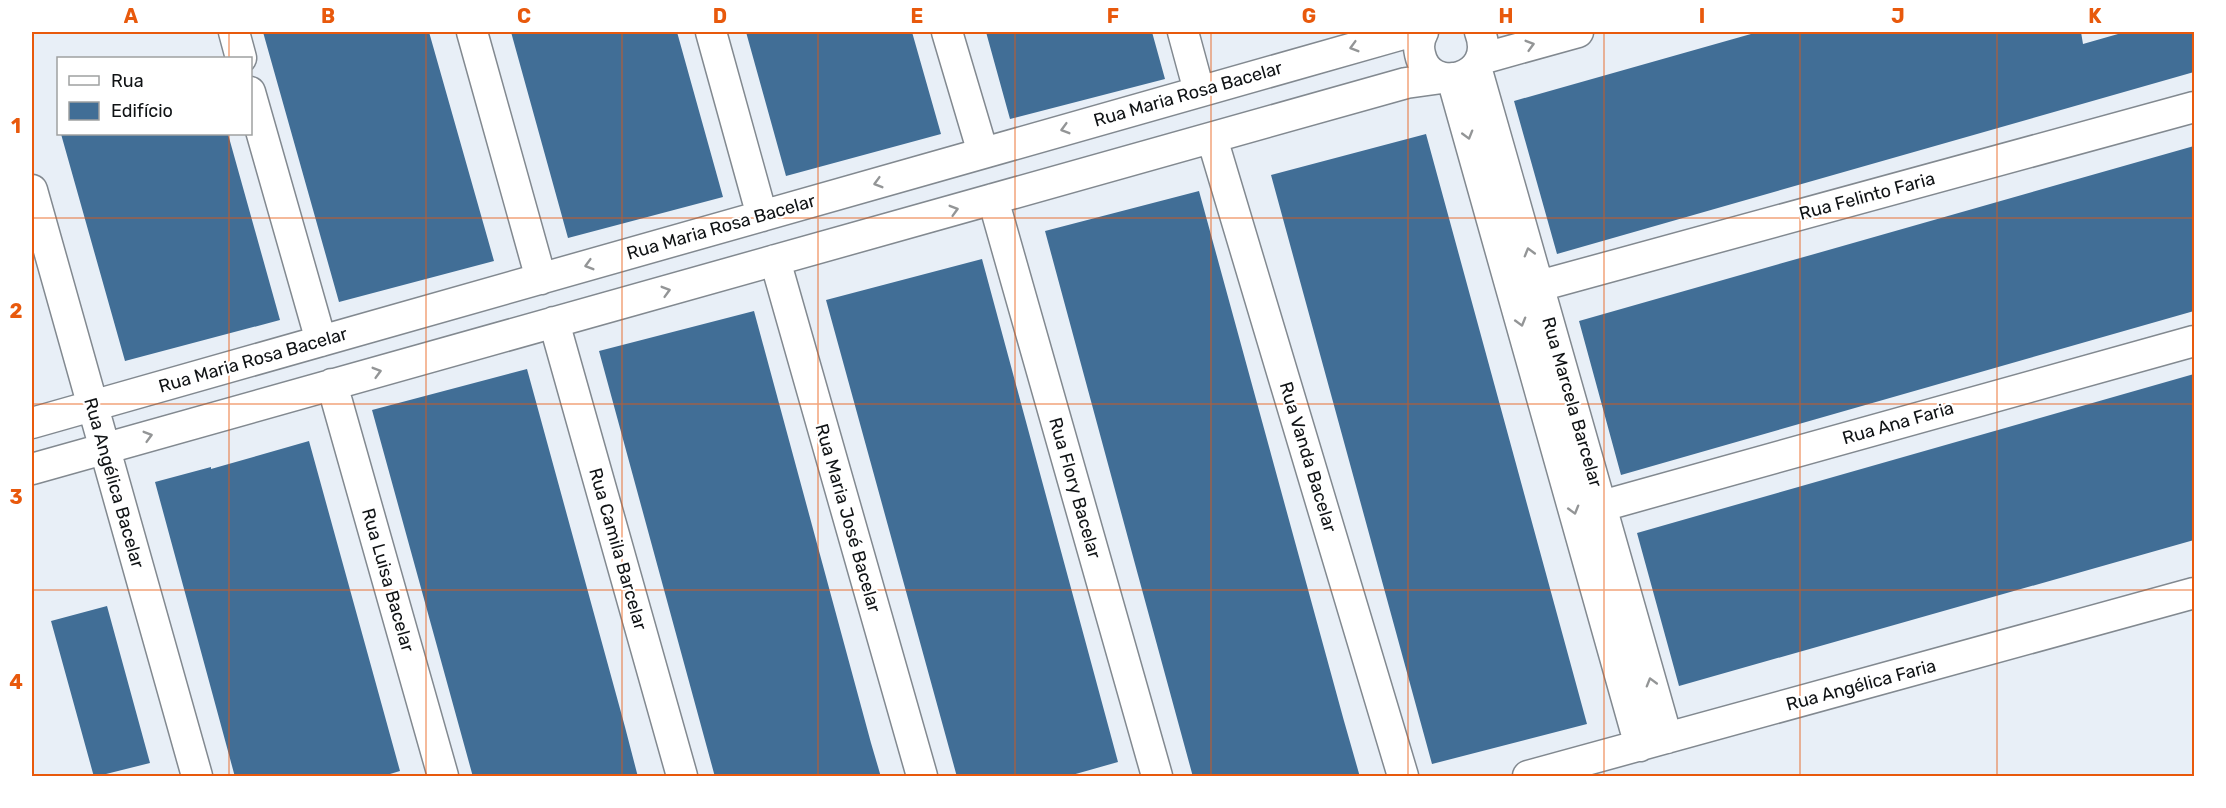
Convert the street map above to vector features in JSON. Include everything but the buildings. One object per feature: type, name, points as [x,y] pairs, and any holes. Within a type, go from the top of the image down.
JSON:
[{"type":"street","points":[[234,32],[241,57]]},
{"type":"street","points":[[472,32],[541,279]]},
{"type":"street","points":[[711,32],[762,216]]},
{"type":"street","points":[[947,32],[983,153]]},
{"type":"street","points":[[1183,32],[1199,91]]},
{"type":"street","name":"Rua Maria Rosa Bacelar","points":[[32,423],[1410,32]]},
{"type":"street","points":[[1423,32],[1419,44],[1422,61],[1427,68],[1466,63]]},
{"type":"street","points":[[32,469],[1406,84],[1466,63],[1578,32]]},
{"type":"street","name":"Rua Marcela Barcelar","points":[[1466,63],[1539,286],[1602,506],[1654,742]]},
{"type":"street","name":"Rua Marcela Barcelar","points":[[1466,63],[1654,742]]},
{"type":"street","points":[[252,99],[321,342]]},
{"type":"street","name":"Rua Felinto Faria","points":[[1539,286],[2194,107]]},
{"type":"street","name":"Rua Vanda Bacelar","points":[[1212,138],[1403,777]]},
{"type":"street","name":"Rua Angélica Bacelar","points":[[32,190],[197,777]]},
{"type":"street","name":"Rua Flory Bacelar","points":[[993,199],[1157,777]]},
{"type":"street","name":"Rua Maria José Bacelar","points":[[775,260],[922,777]]},
{"type":"street","name":"Rua Camila Barcelar","points":[[554,322],[682,777]]},
{"type":"street","name":"Rua Ana Faria","points":[[1602,506],[2194,341]]},
{"type":"street","name":"Rua Luisa Bacelar","points":[[332,384],[443,777]]},
{"type":"street","name":"Rua Angélica Faria","points":[[1528,777],[2194,593]]}]
